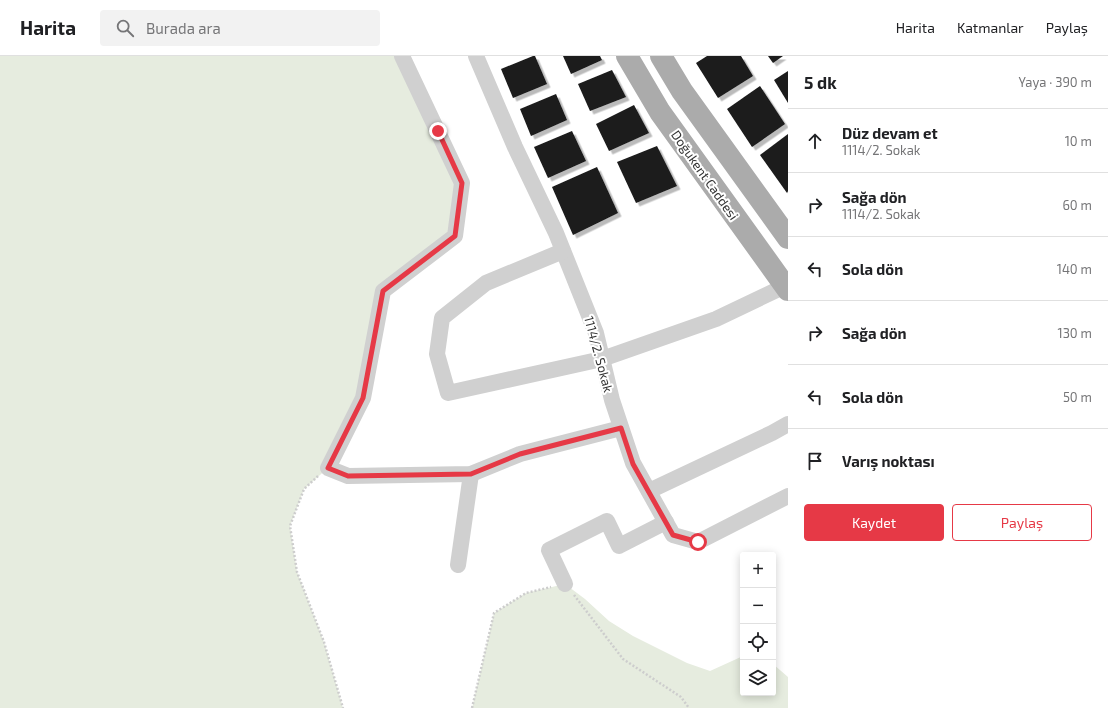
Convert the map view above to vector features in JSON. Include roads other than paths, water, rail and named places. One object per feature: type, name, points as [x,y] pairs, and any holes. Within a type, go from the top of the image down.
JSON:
[{"type":"main road","name":"Doğukent Caddesi","points":[[627,56],[660,112],[786,288]]},
{"type":"main road","points":[[660,56],[682,91],[788,238]]},
{"type":"street","points":[[402,56],[462,183],[455,236],[383,291],[363,398],[328,468],[348,476],[471,474],[520,454],[621,428]]},
{"type":"street","name":"1114/2. Sokak","points":[[476,56],[515,147],[564,251],[596,334],[612,400],[633,464],[673,535],[698,542],[788,496]]},
{"type":"street","points":[[564,251],[486,283],[442,318],[437,354],[448,393],[602,359],[716,319],[786,288]]},
{"type":"street","points":[[649,491],[788,424]]},
{"type":"street","points":[[458,565],[471,474]]},
{"type":"street","points":[[565,584],[549,550],[607,520],[619,546],[666,522]]}]
